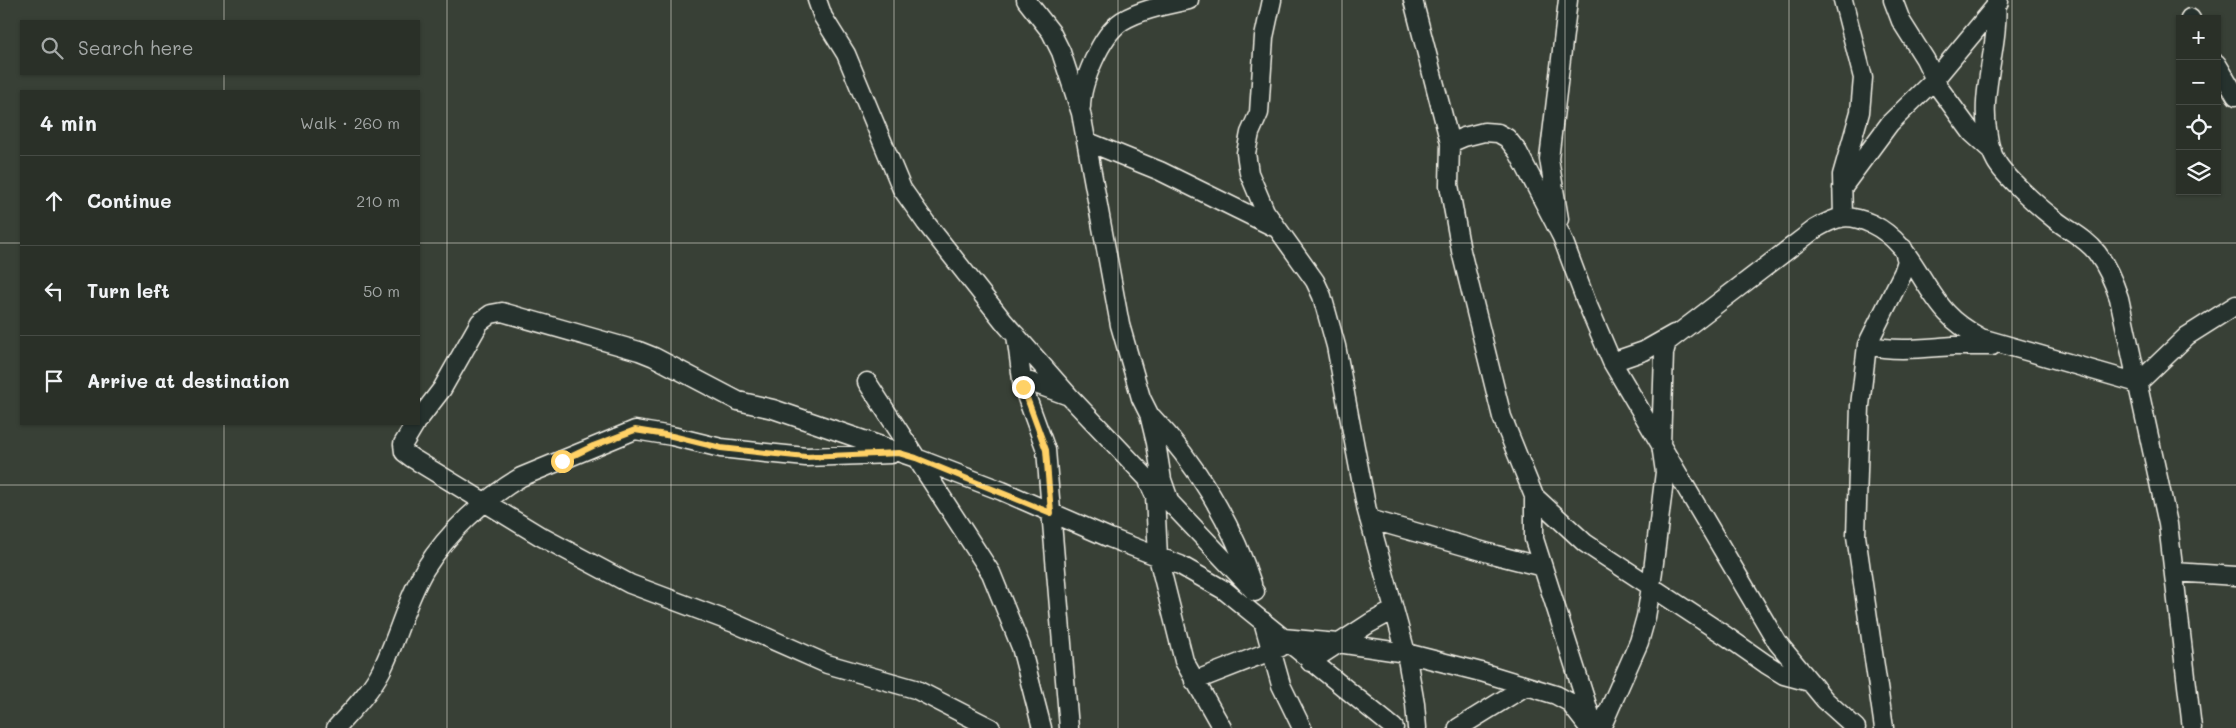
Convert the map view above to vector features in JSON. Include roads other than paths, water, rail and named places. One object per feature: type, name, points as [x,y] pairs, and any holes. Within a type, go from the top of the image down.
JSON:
[{"type":"street","points":[[817,0],[823,17],[846,54],[902,189],[926,223],[1068,396],[1255,592]]},
{"type":"street","points":[[1026,0],[1051,32],[1061,52],[1081,113],[1120,325],[1141,398],[1149,414],[1162,480],[1171,504]]},
{"type":"street","points":[[1081,113],[1081,102],[1093,62],[1105,41],[1121,22],[1142,12],[1189,0]]},
{"type":"street","points":[[1272,0],[1264,37],[1259,113],[1250,133],[1246,153],[1249,173],[1264,211],[1315,280],[1322,296],[1336,346],[1369,519],[1406,653],[1417,728]]},
{"type":"street","points":[[1562,237],[1549,159],[1568,0]]},
{"type":"street","points":[[1842,217],[1844,162],[1860,112],[1863,92],[1863,78],[1843,0]]},
{"type":"street","points":[[1893,0],[1901,21],[1935,79],[1972,133],[1992,151]]},
{"type":"street","points":[[1412,1],[1450,143],[1449,185],[1461,251],[1502,417],[1534,496],[1534,539],[1594,728]]},
{"type":"street","points":[[1842,188],[1890,124],[1935,79],[1998,2]]},
{"type":"street","points":[[1998,2],[1998,24],[1986,90],[1985,109],[1988,137],[1996,162],[2004,172],[2052,218],[2086,242],[2098,254],[2114,284],[2119,298],[2168,524],[2192,728]]},
{"type":"street","points":[[2221,71],[2236,96]]},
{"type":"street","points":[[1450,143],[1484,132],[1498,133],[1507,138],[1518,152],[1562,237],[1612,362],[1777,642],[1825,700],[1856,728]]},
{"type":"street","points":[[1086,142],[1160,171],[1279,230]]},
{"type":"street","points":[[1612,362],[1644,351],[1676,333],[1815,228],[1829,220],[1842,217],[1858,218],[1883,230],[1903,247],[1946,312],[1964,328],[1981,338],[2138,383]]},
{"type":"street","points":[[1884,728],[1856,536],[1860,406],[1867,345],[1905,267],[1907,261],[1903,247]]},
{"type":"street","points":[[2138,383],[2187,336],[2236,305]]},
{"type":"street","points":[[420,418],[442,389],[480,322],[491,314],[502,312],[639,351],[654,356],[738,401],[773,409],[916,458],[1180,565],[1224,590],[1263,622],[1282,644],[1310,662],[1368,705],[1394,728]]},
{"type":"street","points":[[1601,728],[1639,642],[1646,617],[1665,472],[1661,445],[1664,353],[1667,342],[1676,333]]},
{"type":"street","points":[[1016,335],[1022,379],[1046,450],[1068,728]]},
{"type":"street","points":[[1867,345],[1885,349],[1908,350],[1952,346],[2010,347]]},
{"type":"street","points":[[1022,379],[1068,396]]},
{"type":"street","points":[[867,382],[991,573],[1021,647],[1042,728]]},
{"type":"street","points":[[1149,414],[1175,444],[1210,494],[1231,531],[1255,592],[1263,622]]},
{"type":"street","points":[[414,425],[403,444],[404,452],[412,458],[540,536],[630,584],[734,623],[827,664],[916,689],[991,728]]},
{"type":"street","points":[[336,728],[350,721],[380,672],[425,569],[466,520],[504,487],[521,477],[635,430],[672,436],[721,448],[806,457],[899,453]]},
{"type":"street","points":[[1147,479],[1155,496],[1158,557],[1184,662],[1222,728]]},
{"type":"street","points":[[1534,496],[1584,544],[1651,586],[1784,675],[1810,682]]},
{"type":"street","points":[[1369,519],[1496,556],[1543,567]]},
{"type":"street","points":[[2174,572],[2236,576]]},
{"type":"street","points":[[1310,662],[1394,610]]},
{"type":"street","points":[[1194,681],[1282,644],[1338,643],[1406,653],[1556,695],[1569,702],[1589,728]]},
{"type":"street","points":[[1282,644],[1286,698],[1302,728]]},
{"type":"street","points":[[1458,728],[1526,686]]}]
